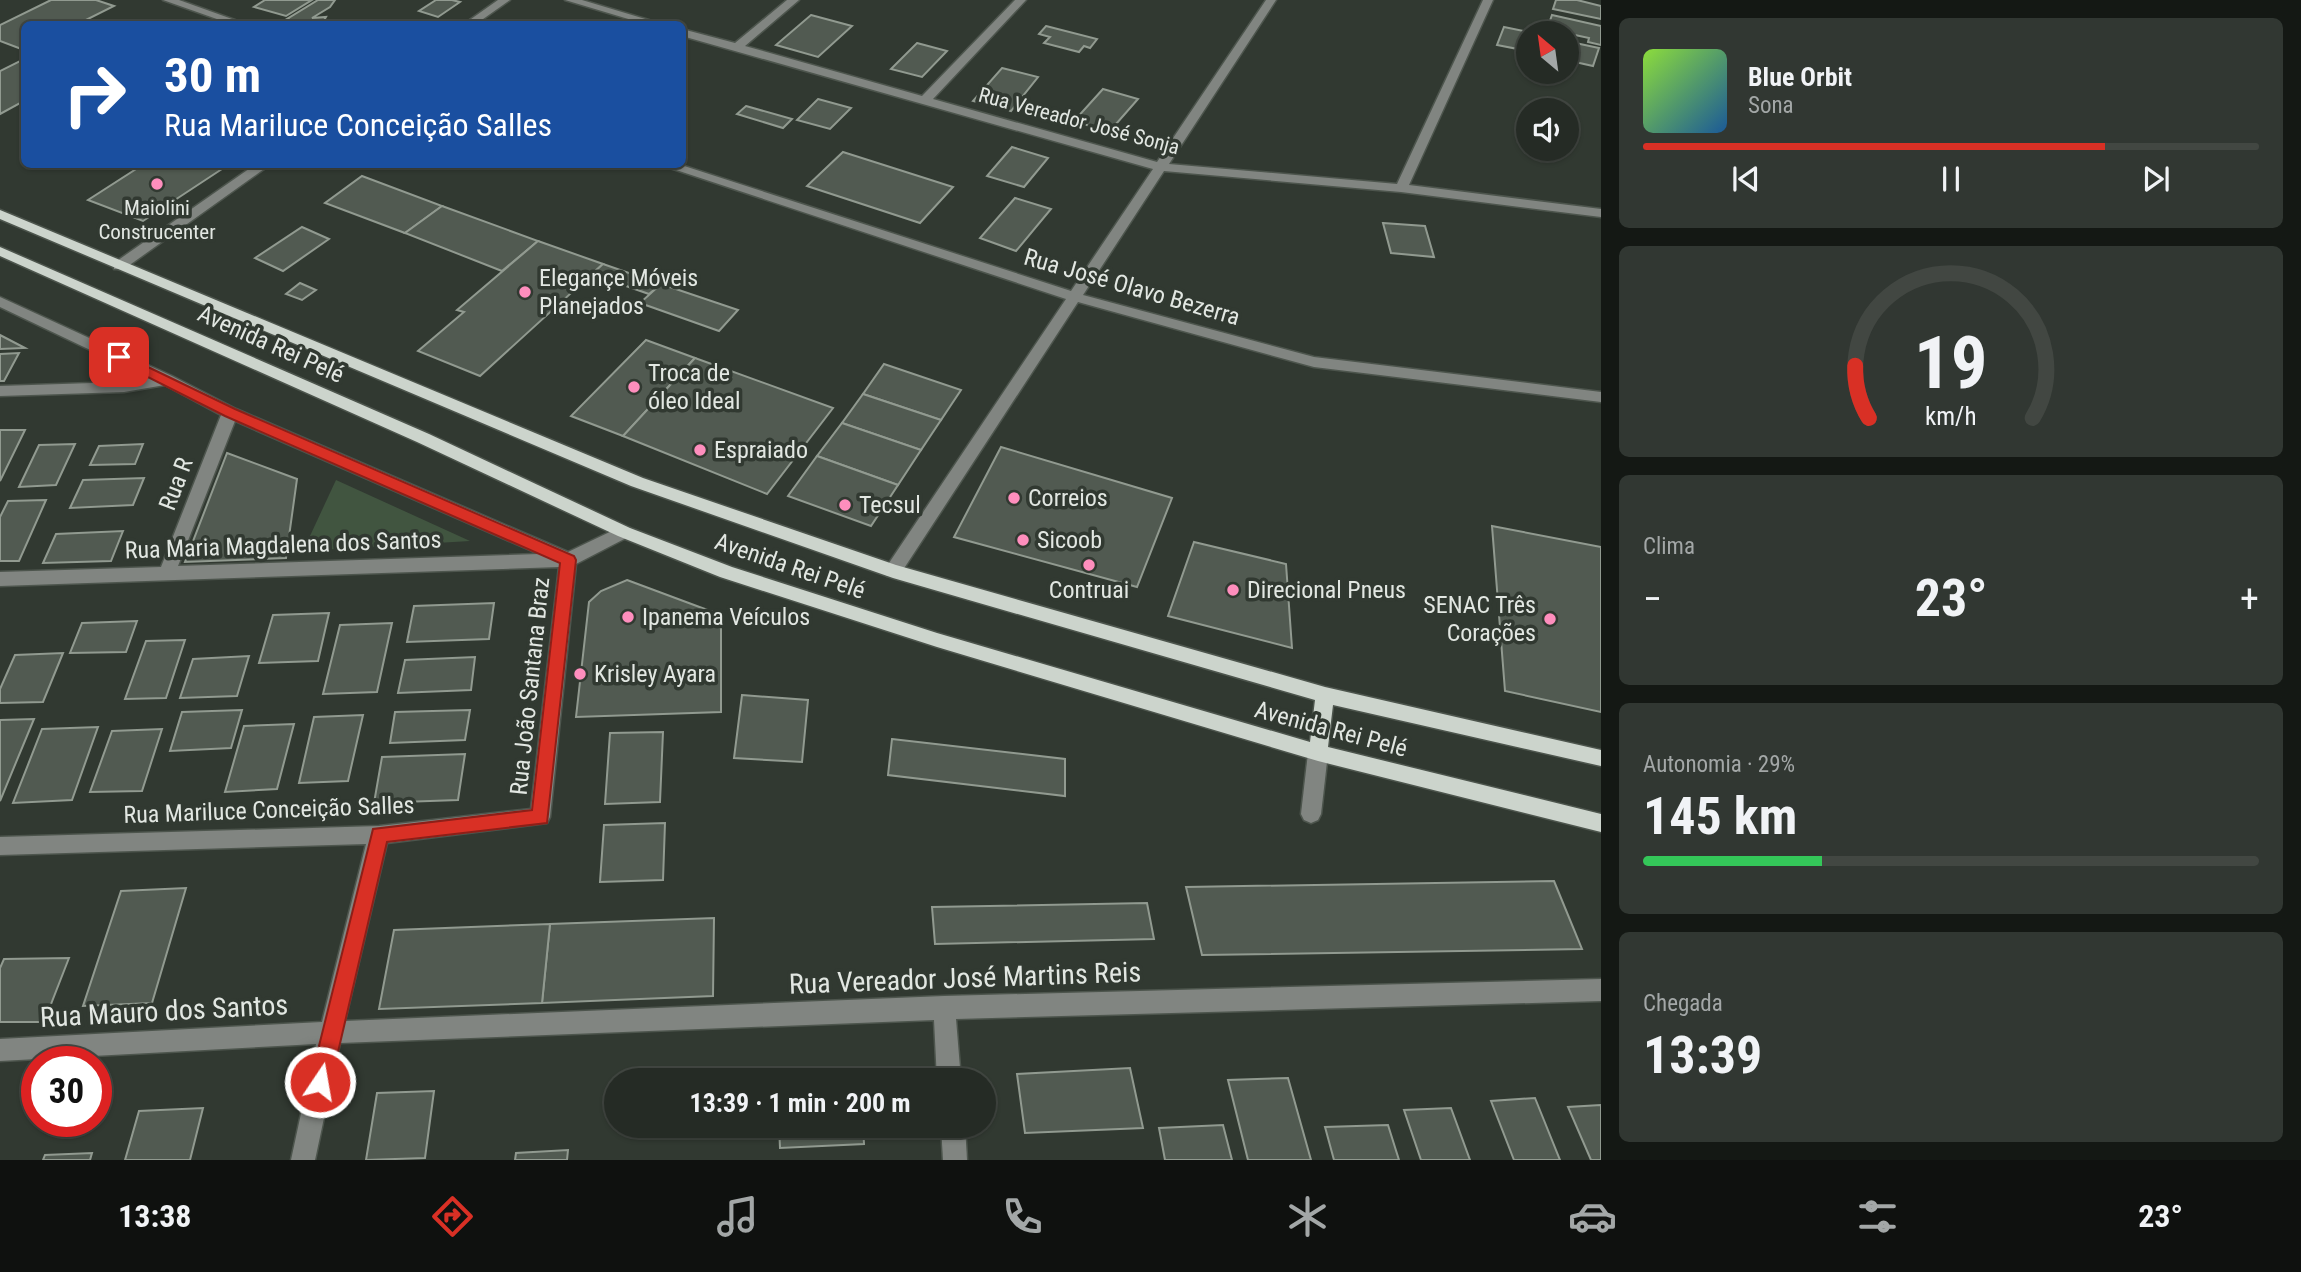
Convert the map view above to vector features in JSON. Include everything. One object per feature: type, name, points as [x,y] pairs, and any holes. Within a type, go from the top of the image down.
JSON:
[{"type":"main road","name":"Avenida Rei Pelé","points":[[0,214],[637,482],[893,571],[1325,695],[1601,758]]},
{"type":"main road","name":"Avenida Rei Pelé","points":[[0,251],[411,433],[624,532],[726,572],[937,640],[1318,754],[1601,822]]},
{"type":"main road","points":[[1318,754],[1325,695]]},
{"type":"street","points":[[168,0],[231,21]]},
{"type":"street","points":[[474,21],[505,0]]},
{"type":"street","points":[[570,0],[645,21]]},
{"type":"street","points":[[737,47],[794,0]]},
{"type":"street","points":[[925,100],[1021,0]]},
{"type":"street","points":[[893,571],[1271,0]]},
{"type":"street","points":[[1401,188],[1488,0]]},
{"type":"street","name":"Rua Vereador José Sonja","points":[[686,33],[1161,167],[1401,188],[1601,213]]},
{"type":"street","points":[[119,266],[259,168]]},
{"type":"street","name":"Rua José Olavo Bezerra","points":[[676,168],[1074,298],[1314,362],[1601,397]]},
{"type":"street","points":[[0,301],[230,412],[568,560],[624,532]]},
{"type":"street","points":[[0,391],[124,387],[167,380]]},
{"type":"street","name":"Rua R","points":[[167,573],[230,412]]},
{"type":"street","name":"Rua Maria Magdalena dos Santos","points":[[0,579],[568,560]]},
{"type":"street","name":"Rua João Santana Braz","points":[[540,817],[568,560]]},
{"type":"street","points":[[1311,814],[1318,754]]},
{"type":"street","name":"Rua Mariluce Conceição Salles","points":[[0,846],[379,835],[540,817]]},
{"type":"street","points":[[303,1160],[331,1031],[379,835]]},
{"type":"street","name":"Rua Vereador José Martins Reis","points":[[331,1031],[944,1007],[1601,990]]},
{"type":"street","points":[[944,1007],[949,1068]]},
{"type":"street","name":"Rua Mauro dos Santos","points":[[0,1050],[331,1031]]},
{"type":"street","points":[[954,1138],[955,1160]]},
{"type":"green space","points":[[336,480],[470,541],[303,551]]},
{"type":"building","points":[[51,0],[96,0],[114,6],[84,21],[21,21],[21,49],[0,41],[0,25]]},
{"type":"building","points":[[265,0],[312,0],[286,16],[254,7]]},
{"type":"building","points":[[318,0],[335,0],[330,7],[312,18],[326,17],[324,21],[287,19]]},
{"type":"building","points":[[436,0],[460,2],[438,17],[419,11]]},
{"type":"building","points":[[1556,0],[1577,0],[1601,6],[1601,19],[1553,9]]},
{"type":"building","points":[[811,15],[852,26],[818,57],[776,45]]},
{"type":"building","points":[[1552,15],[1579,21],[1578,21],[1550,21]]},
{"type":"building","points":[[1579,21],[1601,26],[1601,45],[1588,42],[1589,38],[1579,36]]},
{"type":"building","points":[[1046,26],[1097,39],[1090,48],[1084,46],[1079,52],[1044,43],[1050,37],[1039,34]]},
{"type":"building","points":[[1504,27],[1516,29],[1516,49],[1497,45]]},
{"type":"building","points":[[917,43],[947,51],[922,77],[891,69]]},
{"type":"building","points":[[1579,44],[1599,48],[1593,66],[1579,63]]},
{"type":"building","points":[[21,60],[21,103],[0,114],[0,71]]},
{"type":"building","points":[[1002,68],[1038,77],[1011,111],[973,101]]},
{"type":"building","points":[[1103,89],[1138,99],[1109,132],[1074,121]]},
{"type":"building","points":[[818,99],[851,108],[830,129],[797,120]]},
{"type":"building","points":[[746,106],[792,119],[783,128],[737,114]]},
{"type":"building","points":[[1012,147],[1048,158],[1024,187],[987,176]]},
{"type":"building","points":[[843,152],[953,187],[920,223],[807,186]]},
{"type":"building","name":"Maiolini Construcenter","points":[[138,168],[223,168],[143,221],[88,200]]},
{"type":"building","points":[[362,176],[442,206],[405,233],[325,203]]},
{"type":"building","points":[[1015,198],[1051,209],[1016,251],[980,238]]},
{"type":"building","points":[[442,206],[538,241],[502,271],[405,233]]},
{"type":"building","points":[[1383,223],[1425,226],[1434,257],[1391,253]]},
{"type":"building","points":[[302,227],[329,239],[283,271],[255,258]]},
{"type":"building","name":"Elegançe Móveis Planejados","points":[[538,241],[603,264],[480,376],[418,351],[464,312],[457,310]]},
{"type":"building","points":[[603,264],[661,284],[649,294],[592,274]]},
{"type":"building","points":[[300,283],[316,290],[302,300],[286,294]]},
{"type":"building","points":[[661,284],[738,310],[719,331],[640,303]]},
{"type":"building","points":[[0,335],[25,348],[0,349]]},
{"type":"building","name":"Troca de óleo Ideal","points":[[646,340],[695,358],[623,436],[571,416]]},
{"type":"building","points":[[19,353],[4,381],[0,381],[0,354]]},
{"type":"building","points":[[695,358],[833,408],[767,494],[623,436]]},
{"type":"building","points":[[884,364],[961,390],[941,420],[863,394]]},
{"type":"building","points":[[863,394],[941,420],[921,450],[842,423]]},
{"type":"building","points":[[842,423],[921,450],[898,485],[817,456]]},
{"type":"building","points":[[0,430],[25,430],[0,481]]},
{"type":"building","points":[[75,444],[56,485],[19,487],[39,445]]},
{"type":"building","points":[[143,444],[135,464],[90,465],[99,446]]},
{"type":"building","points":[[1001,447],[1172,498],[1137,587],[954,537]]},
{"type":"building","points":[[227,453],[297,479],[286,558],[185,562]]},
{"type":"building","points":[[817,456],[898,485],[871,526],[788,496]]},
{"type":"building","points":[[144,478],[133,505],[70,508],[83,480]]},
{"type":"building","points":[[46,500],[19,561],[0,561],[0,517],[8,501]]},
{"type":"building","name":"SENAC Três Corações","points":[[1492,526],[1601,547],[1601,712],[1505,691]]},
{"type":"building","points":[[123,531],[111,561],[43,563],[56,534]]},
{"type":"building","name":"Direcional Pneus","points":[[1194,542],[1286,564],[1292,648],[1168,616]]},
{"type":"building","points":[[627,580],[721,615],[721,712],[576,717],[589,602],[601,591]]},
{"type":"building","points":[[494,603],[489,639],[407,642],[414,606]]},
{"type":"building","points":[[329,613],[318,661],[259,663],[273,615]]},
{"type":"building","points":[[137,621],[126,652],[70,653],[82,623]]},
{"type":"building","points":[[392,623],[377,692],[323,694],[340,625]]},
{"type":"building","points":[[185,640],[166,698],[125,699],[146,641]]},
{"type":"building","points":[[63,653],[43,702],[0,703],[0,689],[15,655]]},
{"type":"building","points":[[249,656],[237,696],[180,698],[193,659]]},
{"type":"building","points":[[475,657],[471,690],[398,693],[405,660]]},
{"type":"building","points":[[742,695],[808,700],[802,762],[734,758]]},
{"type":"building","points":[[242,710],[231,748],[170,751],[182,712]]},
{"type":"building","points":[[470,710],[465,740],[390,743],[395,712]]},
{"type":"building","points":[[363,715],[348,781],[299,783],[314,717]]},
{"type":"building","points":[[34,719],[0,801],[0,720]]},
{"type":"building","points":[[294,724],[277,789],[225,792],[244,726]]},
{"type":"building","points":[[98,727],[72,800],[13,803],[42,729]]},
{"type":"building","points":[[162,729],[142,791],[90,792],[112,731]]},
{"type":"building","points":[[663,732],[660,802],[605,804],[610,733]]},
{"type":"building","points":[[892,739],[1065,759],[1065,796],[888,775]]},
{"type":"building","points":[[465,754],[458,800],[374,803],[382,757]]},
{"type":"building","points":[[665,823],[663,880],[600,882],[604,825]]},
{"type":"building","points":[[1554,881],[1582,949],[1202,955],[1186,887]]},
{"type":"building","points":[[186,888],[152,1003],[83,1006],[121,891]]},
{"type":"building","points":[[1147,903],[1154,939],[935,944],[932,907]]},
{"type":"building","points":[[714,918],[713,996],[542,1003],[550,924]]},
{"type":"building","points":[[550,924],[542,1003],[379,1009],[394,930]]},
{"type":"building","points":[[69,958],[44,1022],[0,1022],[0,968],[4,959]]},
{"type":"building","points":[[1130,1068],[1143,1128],[1025,1133],[1017,1074]]},
{"type":"building","points":[[1288,1078],[1311,1160],[1248,1160],[1228,1080]]},
{"type":"building","points":[[434,1091],[425,1158],[366,1160],[377,1093]]},
{"type":"building","points":[[1535,1098],[1560,1160],[1514,1160],[1491,1101]]},
{"type":"building","points":[[1601,1105],[1601,1160],[1591,1160],[1568,1107]]},
{"type":"building","points":[[203,1108],[190,1160],[125,1160],[139,1111]]},
{"type":"building","points":[[1451,1108],[1470,1160],[1421,1160],[1404,1110]]},
{"type":"building","points":[[1223,1125],[1232,1160],[1165,1160],[1159,1128]]},
{"type":"building","points":[[1388,1125],[1399,1160],[1334,1160],[1325,1127]]},
{"type":"building","points":[[780,1138],[864,1138],[864,1144],[780,1148]]},
{"type":"building","points":[[568,1150],[567,1160],[515,1160],[516,1153]]},
{"type":"building","points":[[92,1153],[90,1160],[43,1160],[45,1155]]},
{"type":"place","name":"Maiolini Construcenter","points":[[157,184]]},
{"type":"place","name":"Elegançe Móveis Planejados","points":[[525,292]]},
{"type":"place","name":"Troca de óleo Ideal","points":[[634,387]]},
{"type":"place","name":"Espraiado","points":[[700,450]]},
{"type":"place","name":"Correios","points":[[1014,498]]},
{"type":"place","name":"Tecsul","points":[[845,505]]},
{"type":"place","name":"Sicoob","points":[[1023,540]]},
{"type":"place","name":"Contruai","points":[[1089,565]]},
{"type":"place","name":"Direcional Pneus","points":[[1233,590]]},
{"type":"place","name":"Ipanema Veículos","points":[[628,617]]},
{"type":"place","name":"SENAC Três Corações","points":[[1550,619]]},
{"type":"place","name":"Krisley Ayara","points":[[580,674]]},
{"type":"route","points":[[119,357],[230,412],[568,560],[540,817],[379,835],[320,1082]]}]
